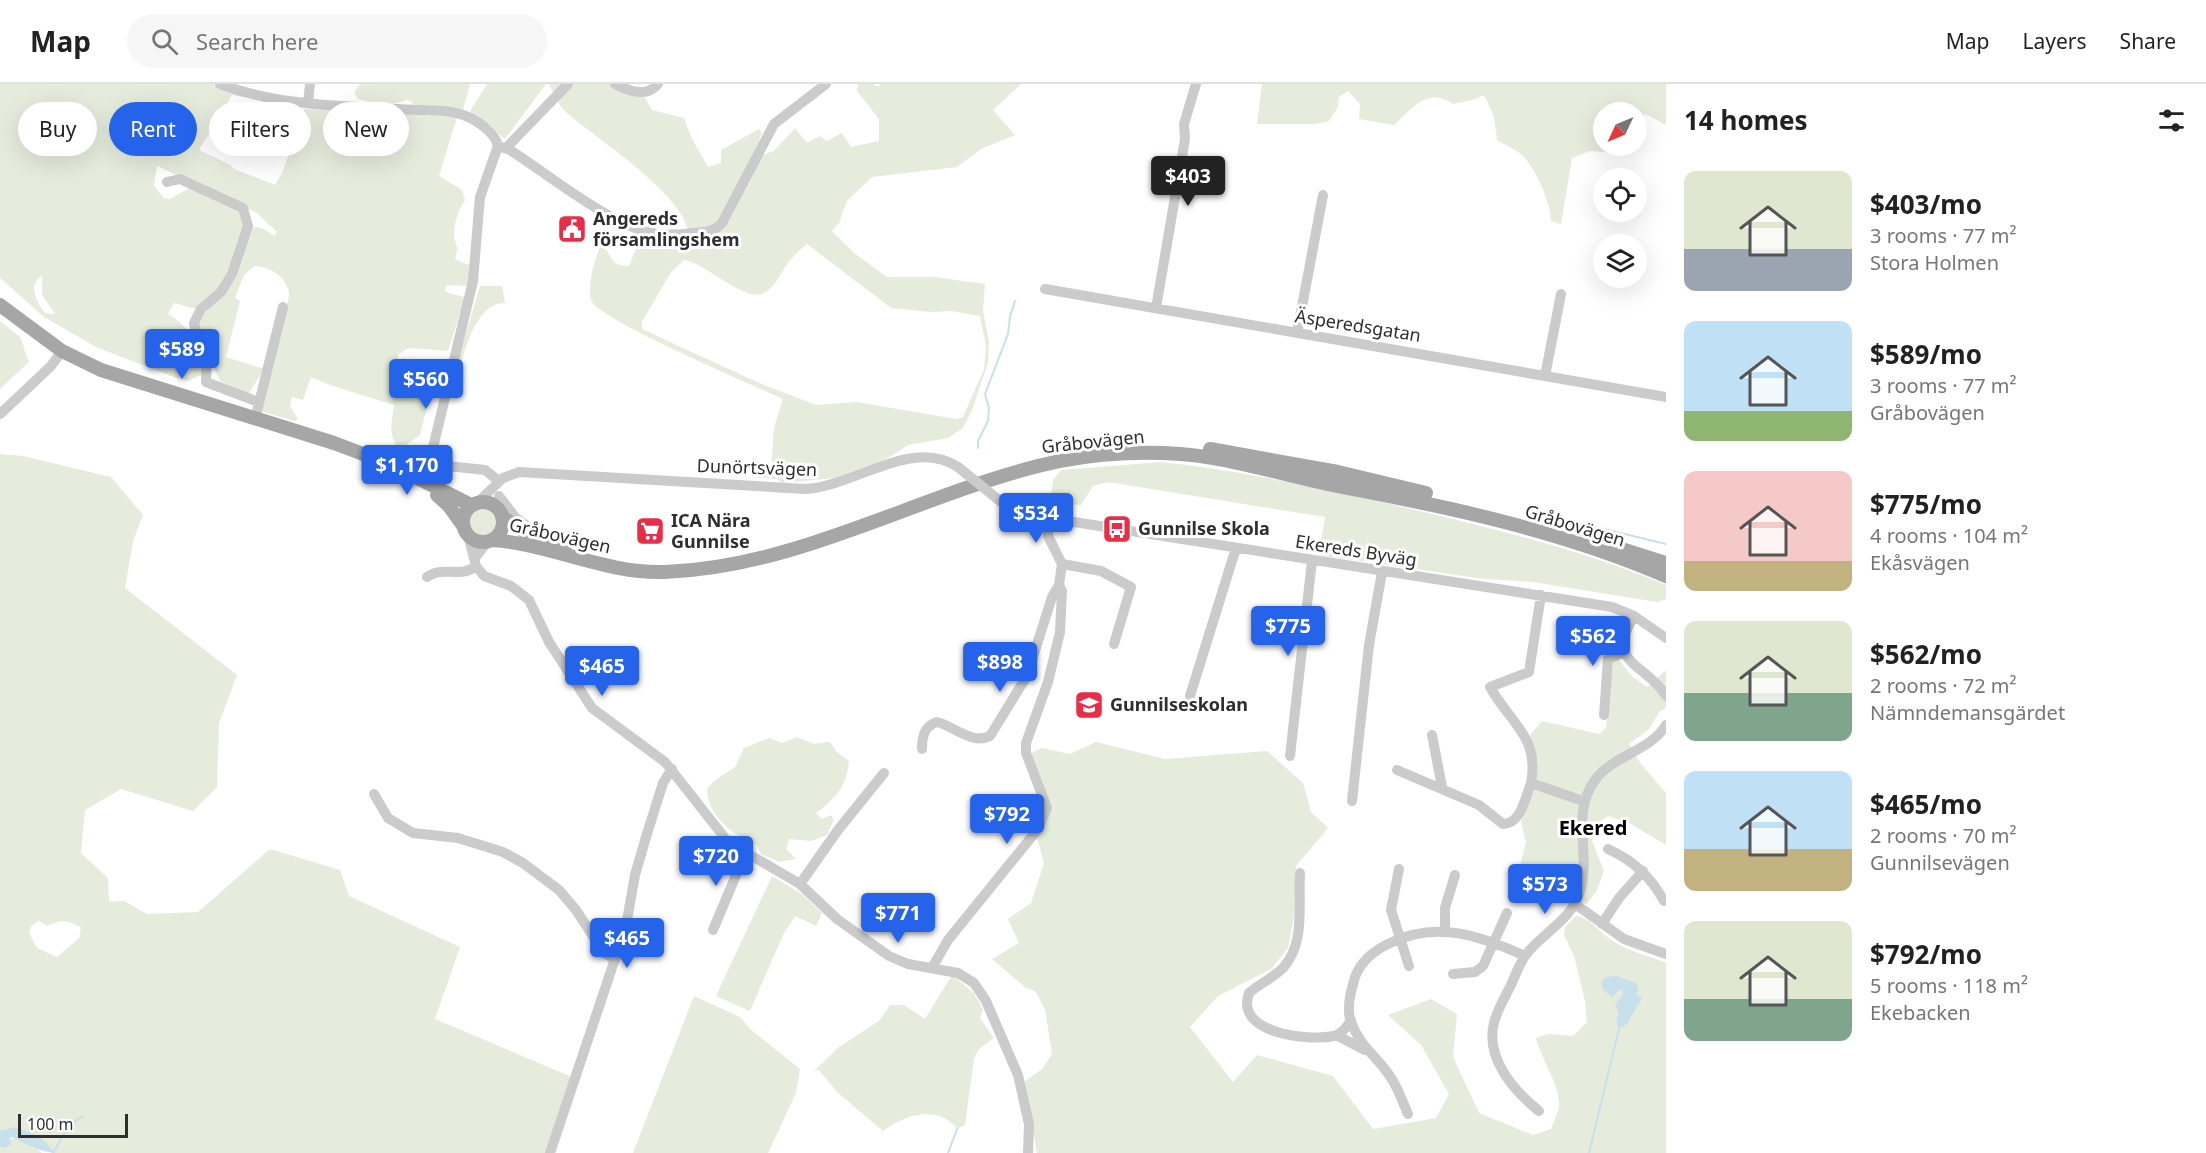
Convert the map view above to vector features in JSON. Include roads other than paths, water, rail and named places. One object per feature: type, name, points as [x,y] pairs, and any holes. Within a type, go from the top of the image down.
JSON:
[{"type":"main road","points":[[0,306],[62,351],[101,370],[362,453],[474,504],[499,497],[502,528],[490,540],[477,541],[466,531],[442,499],[362,453]]},
{"type":"main road","name":"Gråbovägen","points":[[499,497],[516,528],[597,555],[637,562],[672,563],[729,557],[786,543],[1019,462],[1071,451],[1163,446],[1202,448],[1338,472],[1524,520],[1666,563]]},
{"type":"main road","name":"Gråbovägen","points":[[490,540],[527,543],[610,567],[637,571],[664,572],[716,567],[804,547],[1005,474],[1042,465],[1095,457],[1166,454],[1213,458],[1423,501],[1527,529],[1620,558],[1666,576]]},
{"type":"main road","points":[[466,531],[465,513],[474,504]]},
{"type":"street","points":[[220,84],[269,98],[300,102]]},
{"type":"street","points":[[308,102],[310,84]]},
{"type":"street","points":[[544,538],[515,517],[499,497],[485,470],[438,465],[431,456],[473,281],[480,197],[502,147],[568,84]]},
{"type":"street","points":[[615,84],[638,92],[649,92],[658,84]]},
{"type":"street","points":[[311,103],[456,113],[481,126],[502,147],[573,193],[644,232],[667,235],[706,232],[714,230],[722,223],[774,124],[826,84]]},
{"type":"street","points":[[1156,308],[1185,139],[1184,124],[1196,84]]},
{"type":"street","points":[[268,102],[269,98]]},
{"type":"street","points":[[167,182],[180,179],[243,208],[248,226],[232,274],[221,292],[201,309],[194,323],[198,340],[207,352],[206,382],[258,402]]},
{"type":"street","points":[[1297,333],[1323,195]]},
{"type":"street","name":"Äsperedsgatan","points":[[1045,289],[1666,397]]},
{"type":"street","points":[[1545,376],[1561,294]]},
{"type":"street","points":[[255,419],[283,307]]},
{"type":"street","points":[[0,414],[51,366],[62,351]]},
{"type":"street","name":"Dunörtsvägen","points":[[474,504],[499,497],[508,474],[531,472],[805,489],[828,486],[917,456],[940,458],[958,467],[1000,501]]},
{"type":"street","name":"Ekereds Byväg","points":[[1000,501],[1019,512],[1236,549],[1612,607],[1634,616],[1666,638]]},
{"type":"street","points":[[922,749],[925,732],[936,722],[978,738],[986,738],[994,733],[1027,676],[1052,597],[1059,585],[1062,564],[1048,536],[1050,517]]},
{"type":"street","points":[[466,531],[476,562],[484,576],[511,586],[529,600],[549,642],[592,708],[639,741],[672,769],[729,842],[745,854],[800,884],[862,939],[908,964],[958,973],[970,980],[986,1001],[1018,1075],[1026,1102],[1028,1153]]},
{"type":"street","points":[[427,577],[440,570],[466,573],[490,540]]},
{"type":"street","points":[[1190,696],[1236,549]]},
{"type":"street","points":[[1290,756],[1312,561]]},
{"type":"street","points":[[1062,564],[1101,571],[1131,587],[1114,645]]},
{"type":"street","points":[[1352,801],[1370,645],[1382,572]]},
{"type":"street","points":[[932,968],[948,940],[1025,846],[1044,817],[1047,808],[1026,753],[1029,731],[1037,718],[1060,632],[1062,591],[1059,585]]},
{"type":"street","points":[[1397,770],[1479,804],[1506,824],[1518,816],[1531,783],[1533,767],[1530,744],[1490,687],[1529,672],[1541,595]]},
{"type":"street","points":[[1634,616],[1623,637],[1625,652],[1630,662],[1666,696]]},
{"type":"street","points":[[1604,715],[1608,659],[1625,652]]},
{"type":"street","points":[[1539,1111],[1516,1093],[1503,1072],[1495,1049],[1494,1024],[1525,956],[1575,904],[1582,879],[1580,824],[1583,801],[1604,769],[1655,738],[1666,724]]},
{"type":"street","points":[[1432,735],[1442,787]]},
{"type":"street","points":[[550,1153],[630,913],[635,875],[663,783],[672,769]]},
{"type":"street","points":[[800,884],[838,830],[884,773]]},
{"type":"street","points":[[1531,783],[1583,801]]},
{"type":"street","points":[[374,794],[388,818],[413,833],[458,838],[502,852],[532,869],[559,890],[576,910],[604,952],[615,959]]},
{"type":"street","points":[[1608,849],[1627,858],[1643,871],[1664,901]]},
{"type":"street","points":[[713,930],[745,854]]},
{"type":"street","points":[[1399,869],[1391,910],[1409,966]]},
{"type":"street","points":[[1602,924],[1619,898],[1643,871]]},
{"type":"street","points":[[1300,873],[1299,928],[1290,956],[1282,969],[1249,993],[1247,1005],[1257,1023],[1278,1033],[1336,1035],[1365,1050]]},
{"type":"street","points":[[1445,931],[1445,908],[1455,875]]},
{"type":"street","points":[[1575,904],[1624,939],[1666,954]]},
{"type":"street","points":[[1453,974],[1475,972],[1481,968],[1507,913]]},
{"type":"street","points":[[1408,1114],[1394,1081],[1365,1050],[1351,1020],[1350,992],[1358,970],[1377,949],[1421,932],[1445,931],[1495,942],[1525,956]]},
{"type":"street","points":[[1336,1035],[1347,1027],[1351,1020]]},
{"type":"water","points":[[1617,976],[1636,983],[1639,989],[1636,994],[1642,998],[1627,1024],[1619,1029],[1616,1018],[1619,1014],[1615,1005],[1623,994],[1621,989],[1612,997],[1603,989],[1601,982],[1605,977]]},
{"type":"water","points":[[16,1127],[39,1136],[56,1153],[39,1150],[13,1137],[10,1138],[11,1145],[0,1147],[0,1130]]},
{"type":"waterway","points":[[978,448],[978,441],[988,421],[989,408],[985,394],[1008,334],[1015,301]]},
{"type":"waterway","points":[[1539,513],[1666,544]]},
{"type":"waterway","points":[[1589,1153],[1619,1029]]},
{"type":"waterway","points":[[53,1153],[69,1125],[83,1116]]},
{"type":"waterway","points":[[948,1153],[957,1129]]},
{"type":"place","name":"Angereds församlingshem","points":[[572,229]]},
{"type":"place","name":"Gunnilse Skola","points":[[1117,529]]},
{"type":"place","name":"ICA Nära Gunnilse","points":[[650,531]]},
{"type":"place","name":"Gunnilseskolan","points":[[1089,705]]},
{"type":"district","name":"Ekered","points":[[1593,828]]}]
